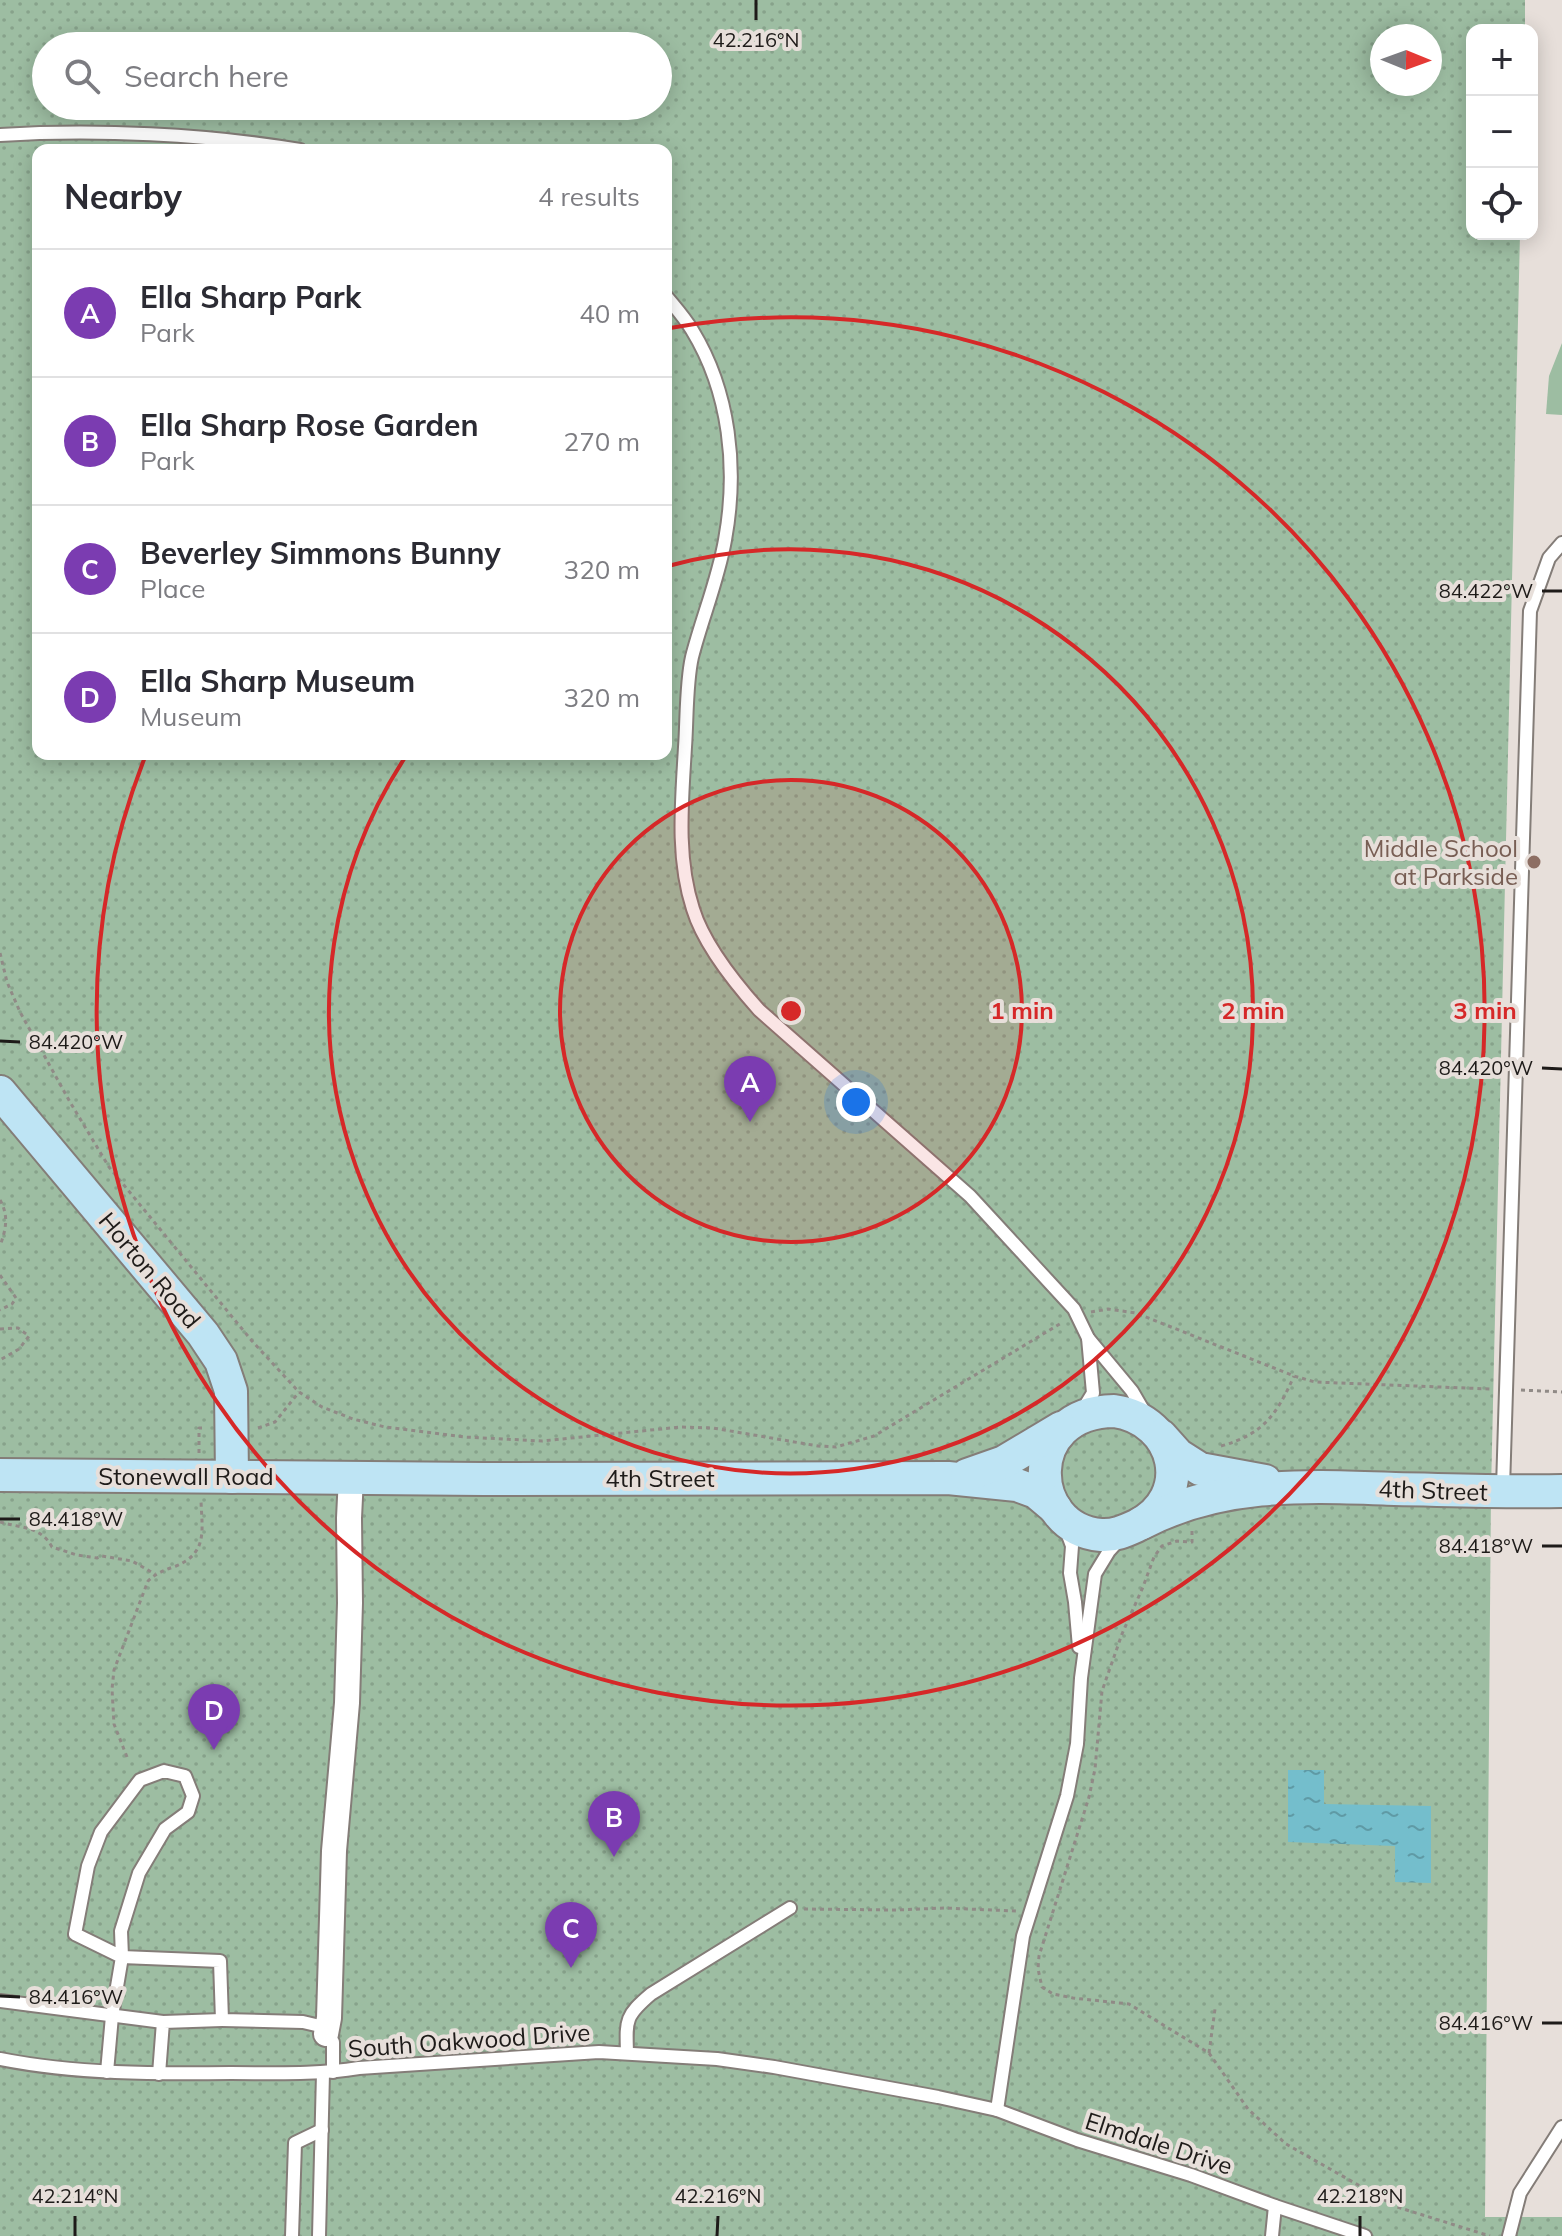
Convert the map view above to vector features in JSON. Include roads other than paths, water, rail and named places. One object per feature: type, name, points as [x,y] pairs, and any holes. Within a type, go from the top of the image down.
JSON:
[{"type":"street","name":"Horton Road","points":[[0,1092],[221,1361],[231,1391],[232,1477]]},
{"type":"street","points":[[1114,1411],[1134,1416],[1157,1432],[1170,1457],[1170,1484],[1163,1503],[1135,1526],[1114,1534],[1092,1533],[1075,1529],[1058,1513],[1046,1483],[1048,1448],[1073,1421],[1096,1412],[1114,1411]]},
{"type":"street","name":"4th Street","points":[[948,1478],[970,1475],[1004,1462],[1073,1421]]},
{"type":"street","name":"4th Street","points":[[1157,1432],[1178,1455],[1200,1469],[1304,1486]]},
{"type":"street","name":"Stonewall Road","points":[[0,1475],[362,1477]]},
{"type":"street","points":[[326,2034],[334,1851],[347,1703],[349,1518],[362,1477]]},
{"type":"street","name":"4th Street","points":[[362,1477],[948,1478],[1017,1485],[1036,1492],[1058,1513]]},
{"type":"street","name":"4th Street","points":[[1135,1526],[1180,1506],[1237,1492],[1304,1486],[1562,1491]]},
{"type":"lane","points":[[0,135],[103,133],[207,138],[254,144]]},
{"type":"lane","points":[[672,304],[692,329],[714,375],[728,422],[731,463],[725,541],[691,660],[680,819],[686,879],[693,910],[704,934],[734,981],[759,1010],[970,1196],[1074,1309],[1088,1338],[1132,1391],[1157,1432]]},
{"type":"lane","points":[[1503,1492],[1530,611],[1549,558],[1562,543]]},
{"type":"lane","points":[[1073,1421],[1093,1393],[1088,1338]]},
{"type":"lane","points":[[1058,1513],[1072,1546],[1070,1573],[1081,1678]]},
{"type":"lane","points":[[997,2110],[1023,1936],[1067,1796],[1077,1744],[1081,1678],[1095,1574],[1109,1551],[1135,1526]]},
{"type":"lane","points":[[107,2072],[122,1957],[121,1931],[139,1873],[165,1829],[188,1812],[193,1796],[185,1776],[164,1771],[140,1780],[101,1832],[88,1866],[75,1934],[122,1957],[220,1961],[222,2020]]},
{"type":"lane","points":[[627,2053],[627,2029],[632,2010],[651,1994],[790,1908]]},
{"type":"lane","points":[[0,2001],[163,2022],[303,2022],[320,2026],[333,2042],[322,2130],[319,2236]]},
{"type":"lane","points":[[159,2074],[163,2022]]},
{"type":"lane","name":"South Oakwood Drive","points":[[0,2059],[107,2072],[328,2073],[558,2053],[627,2053],[760,2065],[938,2097]]},
{"type":"lane","name":"Elmdale Drive","points":[[938,2097],[997,2110],[1077,2140],[1191,2175],[1365,2236]]},
{"type":"lane","points":[[1509,2236],[1520,2193],[1562,2127]]},
{"type":"lane","points":[[292,2236],[295,2143],[322,2130]]},
{"type":"lane","points":[[1272,2236],[1275,2206]]},
{"type":"water","points":[[1288,1770],[1324,1770],[1324,1804],[1431,1806],[1431,1883],[1395,1882],[1395,1846],[1288,1842]]},
{"type":"place","name":"Middle School at Parkside","points":[[1534,862]]},
{"type":"place","name":"Ella Sharp Park","points":[[750,1122]]},
{"type":"place","name":"Ella Sharp Museum","points":[[214,1750]]},
{"type":"place","name":"Ella Sharp Rose Garden","points":[[614,1857]]},
{"type":"place","name":"Beverley Simmons Bunny","points":[[571,1968]]}]
